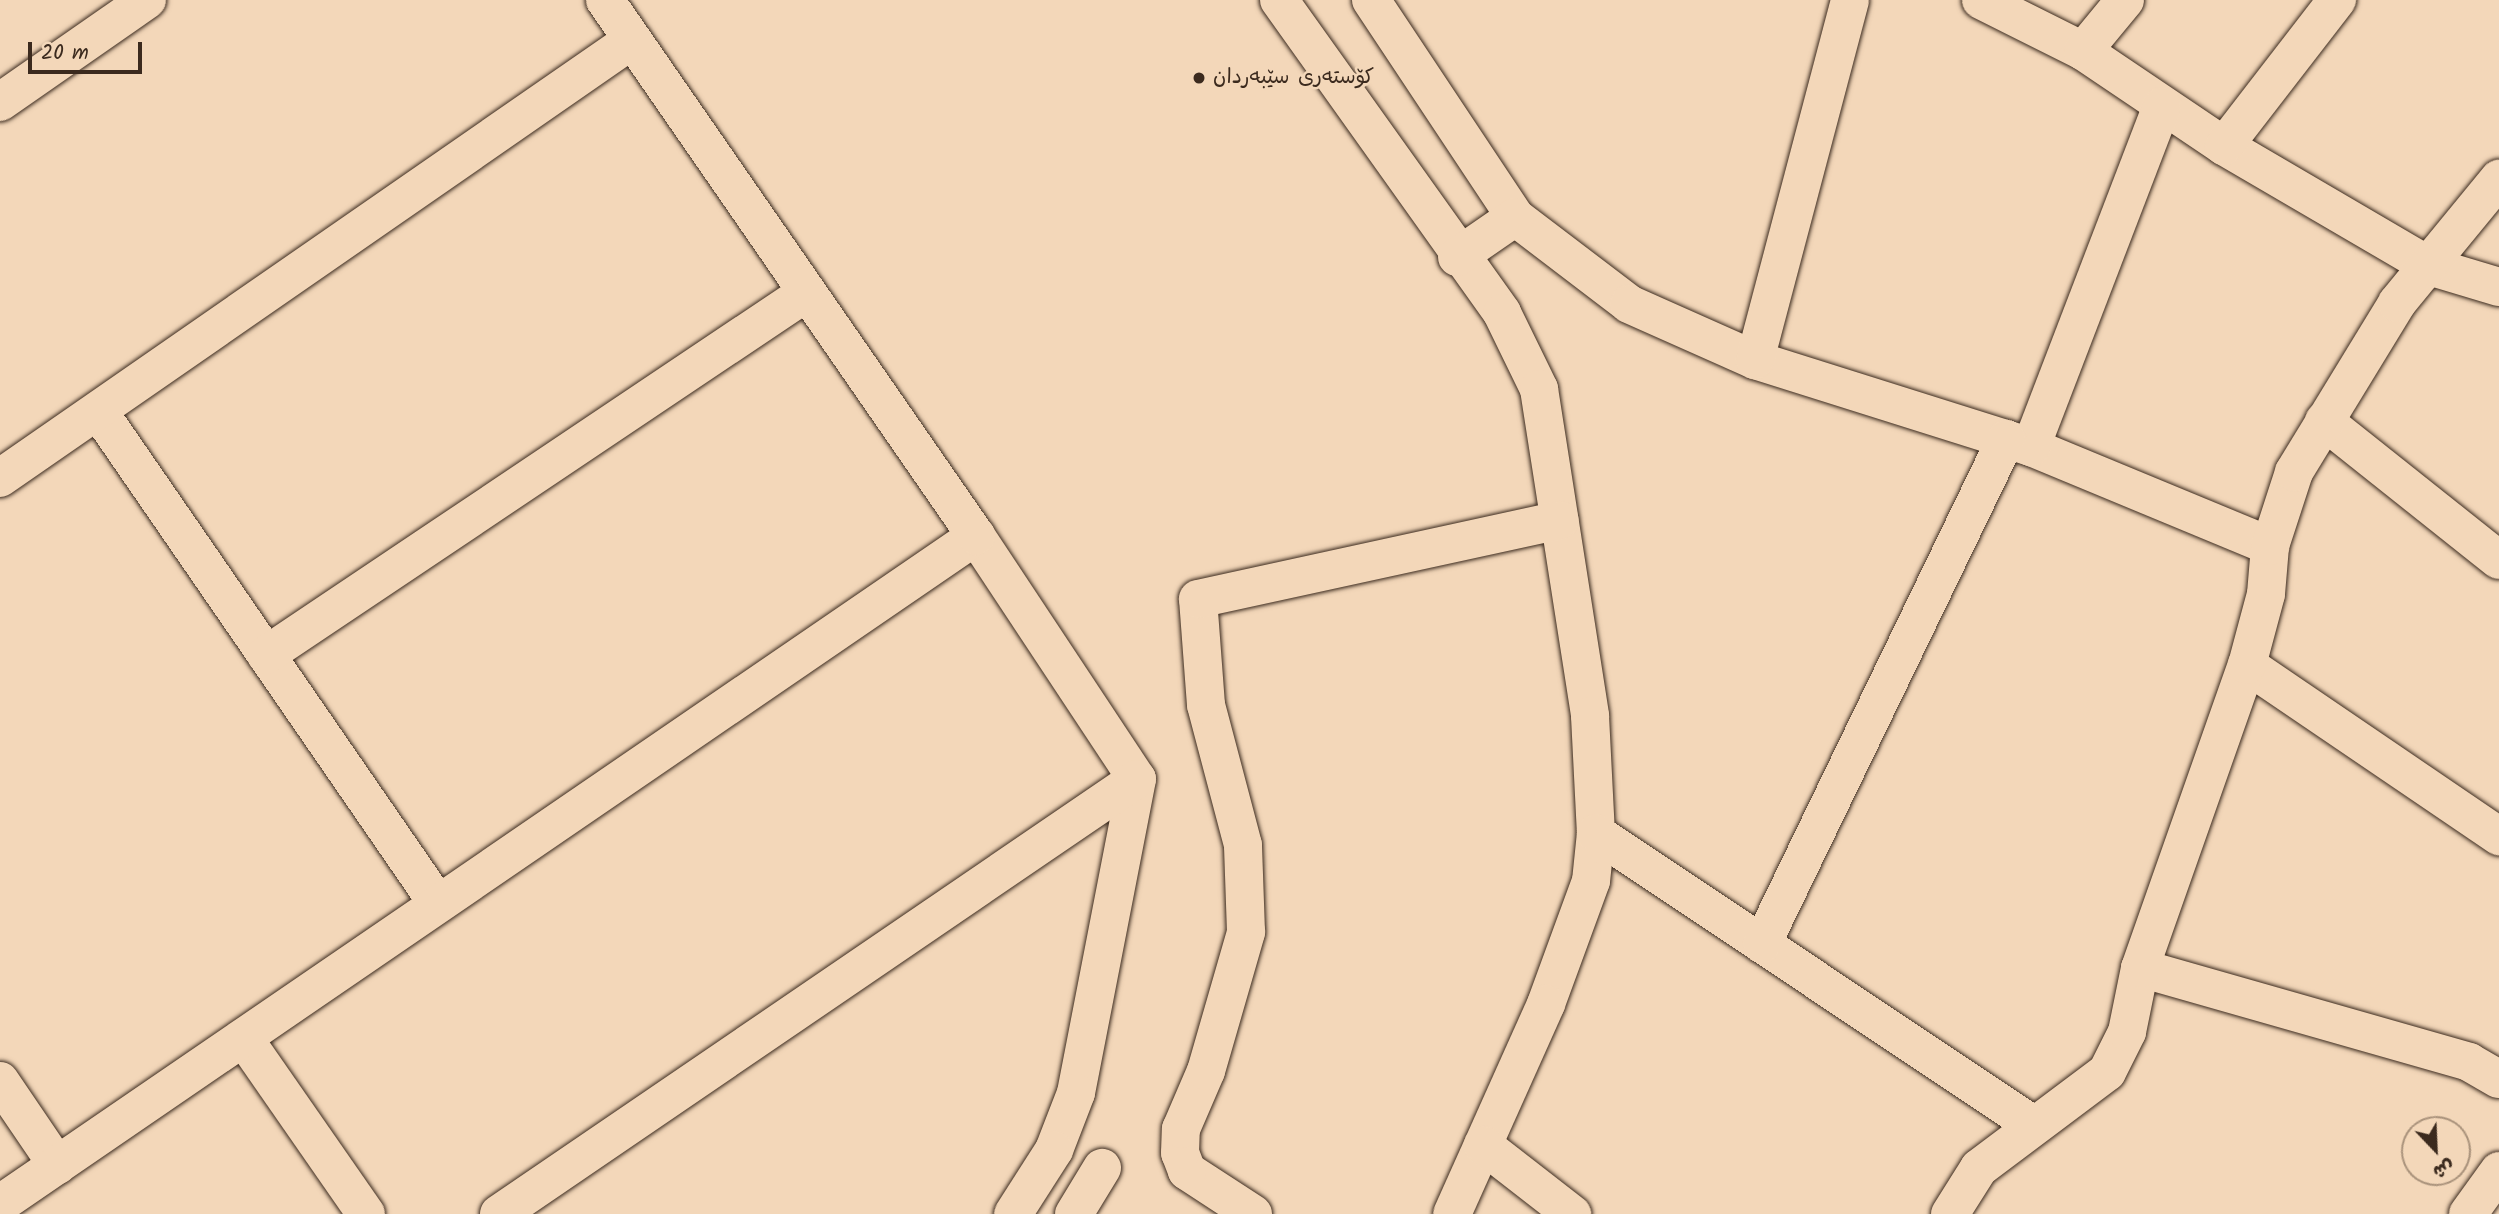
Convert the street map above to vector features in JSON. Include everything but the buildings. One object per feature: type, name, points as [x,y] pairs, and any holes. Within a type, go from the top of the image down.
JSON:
[{"type":"street","points":[[0,102],[147,0]]},
{"type":"street","points":[[605,0],[803,295],[976,536],[1137,779],[1076,1093],[1054,1150],[1013,1214]]},
{"type":"street","points":[[1279,0],[1457,257],[1502,313],[1539,389],[1590,716],[1596,834],[1591,880],[1546,1004],[1452,1214]]},
{"type":"street","points":[[1371,0],[1515,217],[1629,304],[1755,360],[2019,443],[2270,546]]},
{"type":"street","points":[[1755,360],[1850,0]]},
{"type":"street","points":[[1981,0],[2083,51],[2224,146],[2429,265],[2499,287]]},
{"type":"street","points":[[2083,51],[2124,0]]},
{"type":"street","points":[[2224,146],[2337,0]]},
{"type":"street","points":[[0,478],[99,412],[632,40]]},
{"type":"street","points":[[1762,944],[2019,443],[2162,106]]},
{"type":"street","points":[[1950,1214],[1979,1168],[2107,1072],[2127,1032],[2140,968],[2247,665],[2266,594],[2270,546],[2294,472],[2397,303],[2499,179]]},
{"type":"street","points":[[1457,257],[1515,217]]},
{"type":"street","points":[[266,655],[803,295]]},
{"type":"street","points":[[99,412],[438,904]]},
{"type":"street","points":[[2323,421],[2499,560]]},
{"type":"street","points":[[1253,1214],[1187,1171],[1180,1153],[1181,1129],[1206,1071],[1246,932],[1243,845],[1206,705],[1198,599],[1559,520]]},
{"type":"street","points":[[0,1204],[246,1040],[438,904],[976,536]]},
{"type":"street","points":[[2247,665],[2499,836]]},
{"type":"street","points":[[499,1214],[1137,779]]},
{"type":"street","points":[[1596,834],[2033,1125]]},
{"type":"street","points":[[2140,968],[2469,1062],[2499,1079]]},
{"type":"street","points":[[246,1040],[366,1214]]},
{"type":"street","points":[[0,1082],[57,1165]]},
{"type":"street","points":[[1483,1145],[1572,1214]]},
{"type":"street","points":[[1074,1214],[1102,1168]]},
{"type":"street","points":[[2468,1214],[2499,1171]]},
{"type":"place","name":"کۆستەری سێبەردان","points":[[1199,78]]}]
